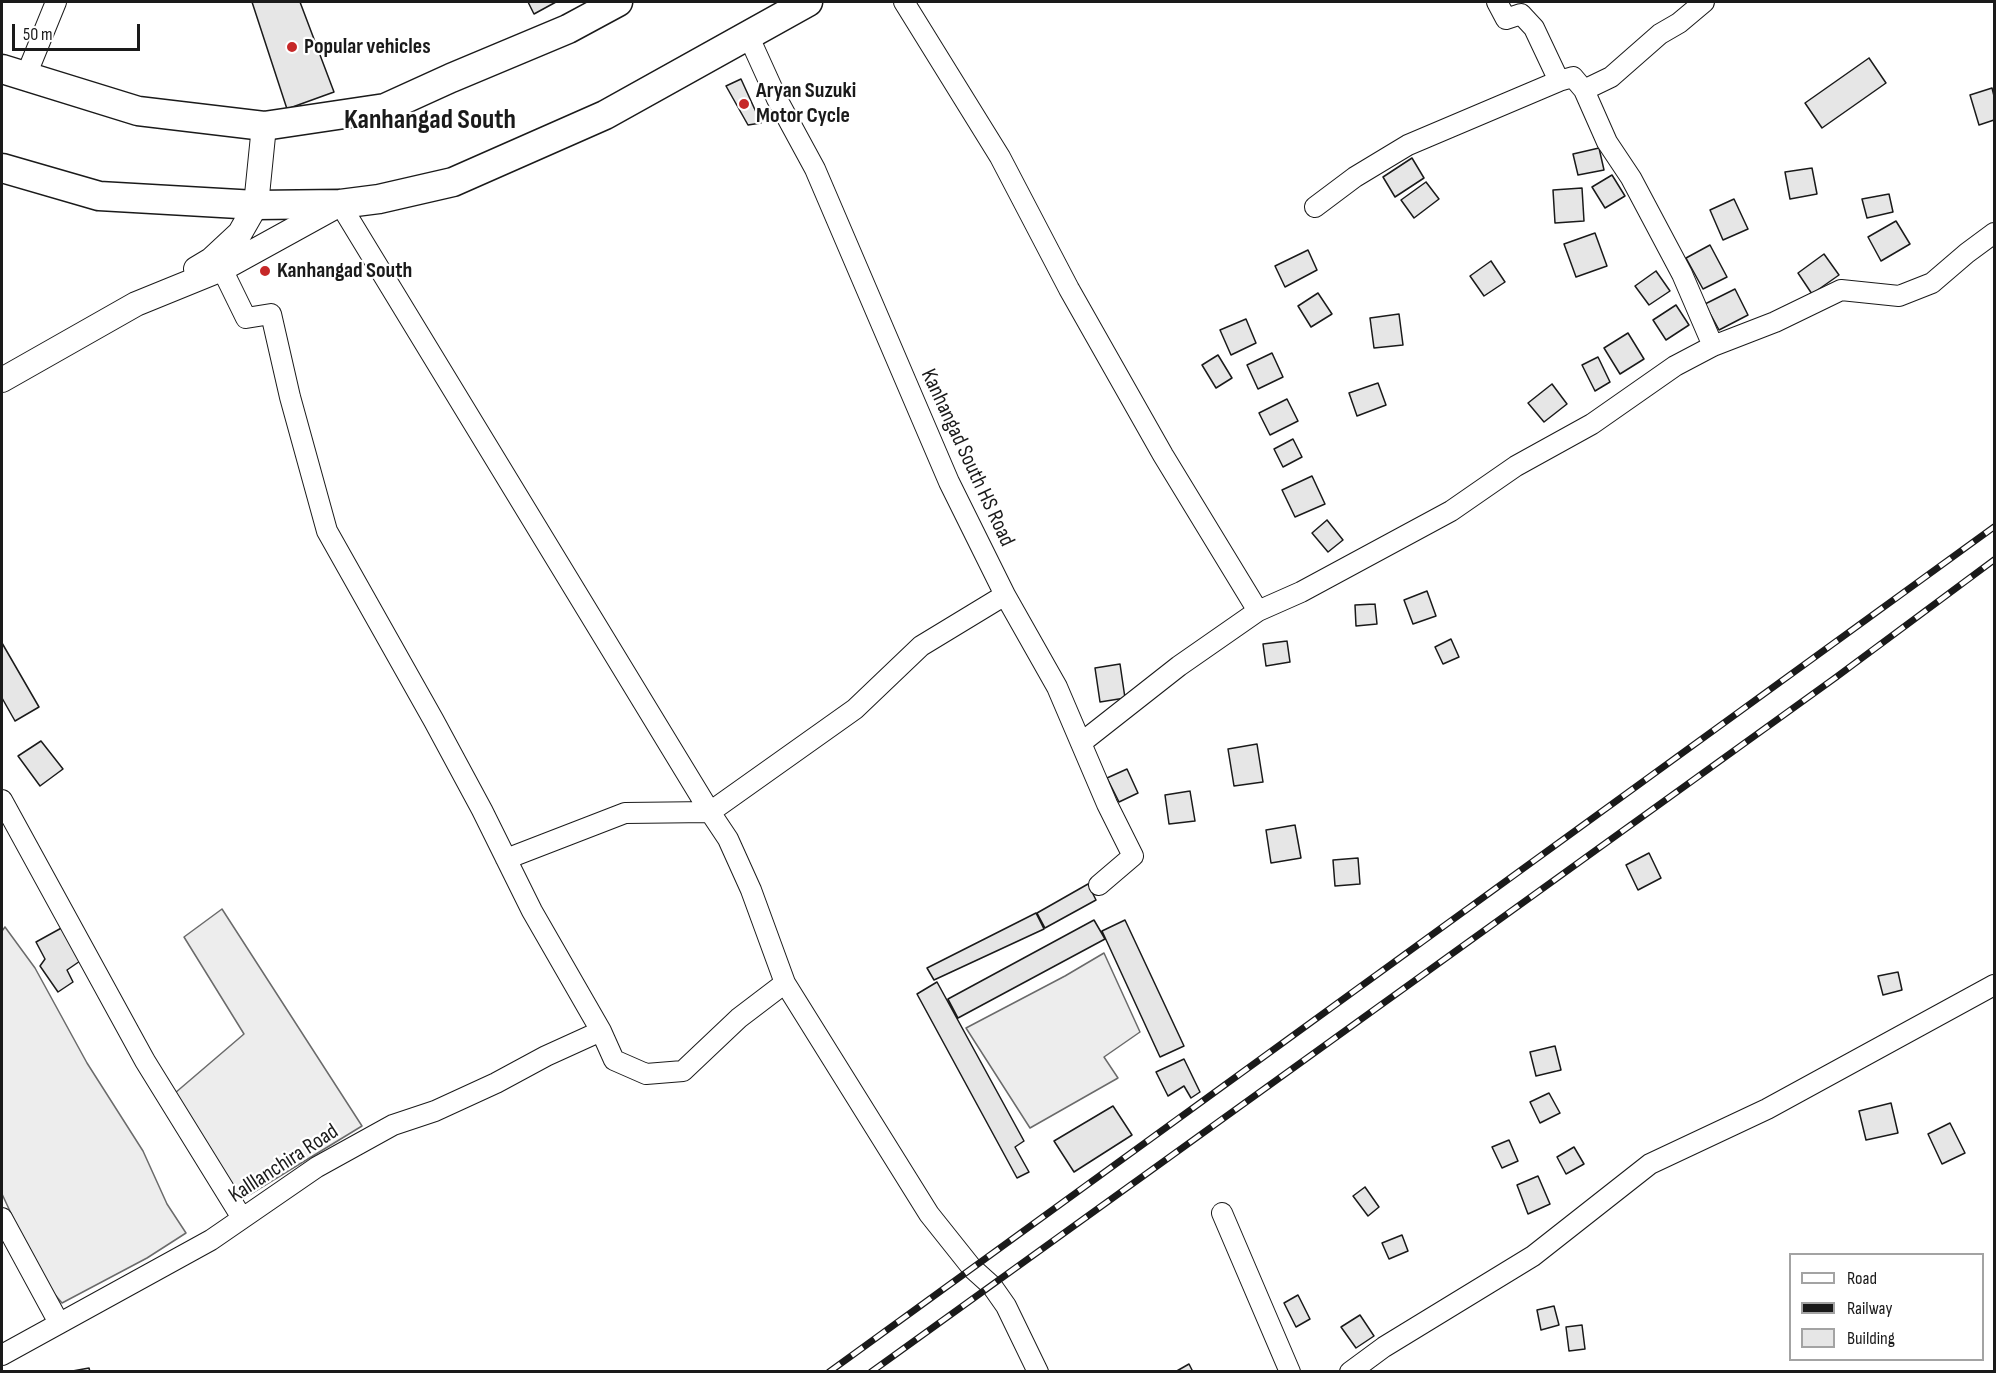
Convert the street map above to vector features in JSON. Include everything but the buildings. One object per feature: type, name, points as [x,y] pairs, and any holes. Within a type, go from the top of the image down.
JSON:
[{"type":"highway","points":[[14,74],[138,111],[264,126],[385,108],[568,29],[618,2]]},
{"type":"highway","points":[[2,168],[99,196],[256,206],[340,204],[379,199],[453,182],[605,115],[808,2]]},
{"type":"main road","points":[[2,380],[212,260],[240,233],[256,206],[264,126]]},
{"type":"main road","points":[[136,304],[222,269],[340,204]]},
{"type":"street","points":[[14,74],[56,2]]},
{"type":"street","points":[[904,2],[1000,157],[1069,289],[1163,455],[1258,611]]},
{"type":"street","points":[[1497,2],[1506,19],[1521,14],[1534,28],[1559,81]]},
{"type":"street","points":[[1584,90],[1611,77],[1660,34],[1679,23],[1704,2]]},
{"type":"street","name":"Kanhangad South HS Road","points":[[748,35],[777,99],[815,169],[949,482],[1005,595],[1057,687],[1107,804],[1133,856],[1099,885]]},
{"type":"street","points":[[1315,207],[1354,177],[1408,145],[1573,77],[1584,90],[1607,142],[1631,178],[1677,264],[1713,346]]},
{"type":"street","points":[[340,204],[728,839],[751,890],[784,983],[929,1214],[972,1268],[992,1286],[1006,1305],[1038,1371]]},
{"type":"street","points":[[1081,743],[1179,666],[1258,611],[1301,592],[1451,511],[1516,466],[1592,424],[1675,366],[1713,346],[1775,322],[1841,290],[1899,296],[1932,284],[1967,253],[1995,233]]},
{"type":"street","points":[[222,269],[246,318],[271,314],[290,397],[327,531],[444,741],[532,910],[601,1031],[614,1060],[646,1074],[683,1071],[739,1018],[784,983]]},
{"type":"street","points":[[506,859],[625,813],[710,812],[855,709],[921,646],[1005,595]]},
{"type":"street","points":[[2,800],[145,1061],[242,1218]]},
{"type":"street","points":[[1350,1371],[1384,1347],[1533,1256],[1650,1164],[1767,1109],[1995,985]]},
{"type":"street","name":"Kalllanchira Road","points":[[2,1355],[211,1240],[317,1167],[393,1125],[435,1112],[601,1031]]},
{"type":"street","points":[[1222,1213],[1290,1371]]},
{"type":"street","points":[[2,1218],[59,1323]]},
{"type":"shaded area","points":[[222,909],[362,1126],[239,1201],[175,1093],[244,1034],[184,937]]},
{"type":"shaded area","points":[[5,927],[35,968],[87,1063],[143,1151],[167,1204],[186,1233],[147,1258],[62,1303],[41,1278],[2,1194],[2,931]]},
{"type":"shaded area","points":[[1104,953],[1140,1032],[1104,1057],[1118,1078],[1030,1128],[966,1028]]},
{"type":"railway","points":[[829,1372],[1994,527]]},
{"type":"railway","points":[[871,1372],[1835,678],[1994,560]]},
{"type":"place","name":"Popular vehicles","points":[[292,47]]},
{"type":"place","name":"Aryan Suzuki Motor Cycle","points":[[744,104]]},
{"type":"place","name":"Kanhangad South","points":[[265,271]]},
{"type":"district","name":"Kanhangad South","points":[[430,121]]}]
